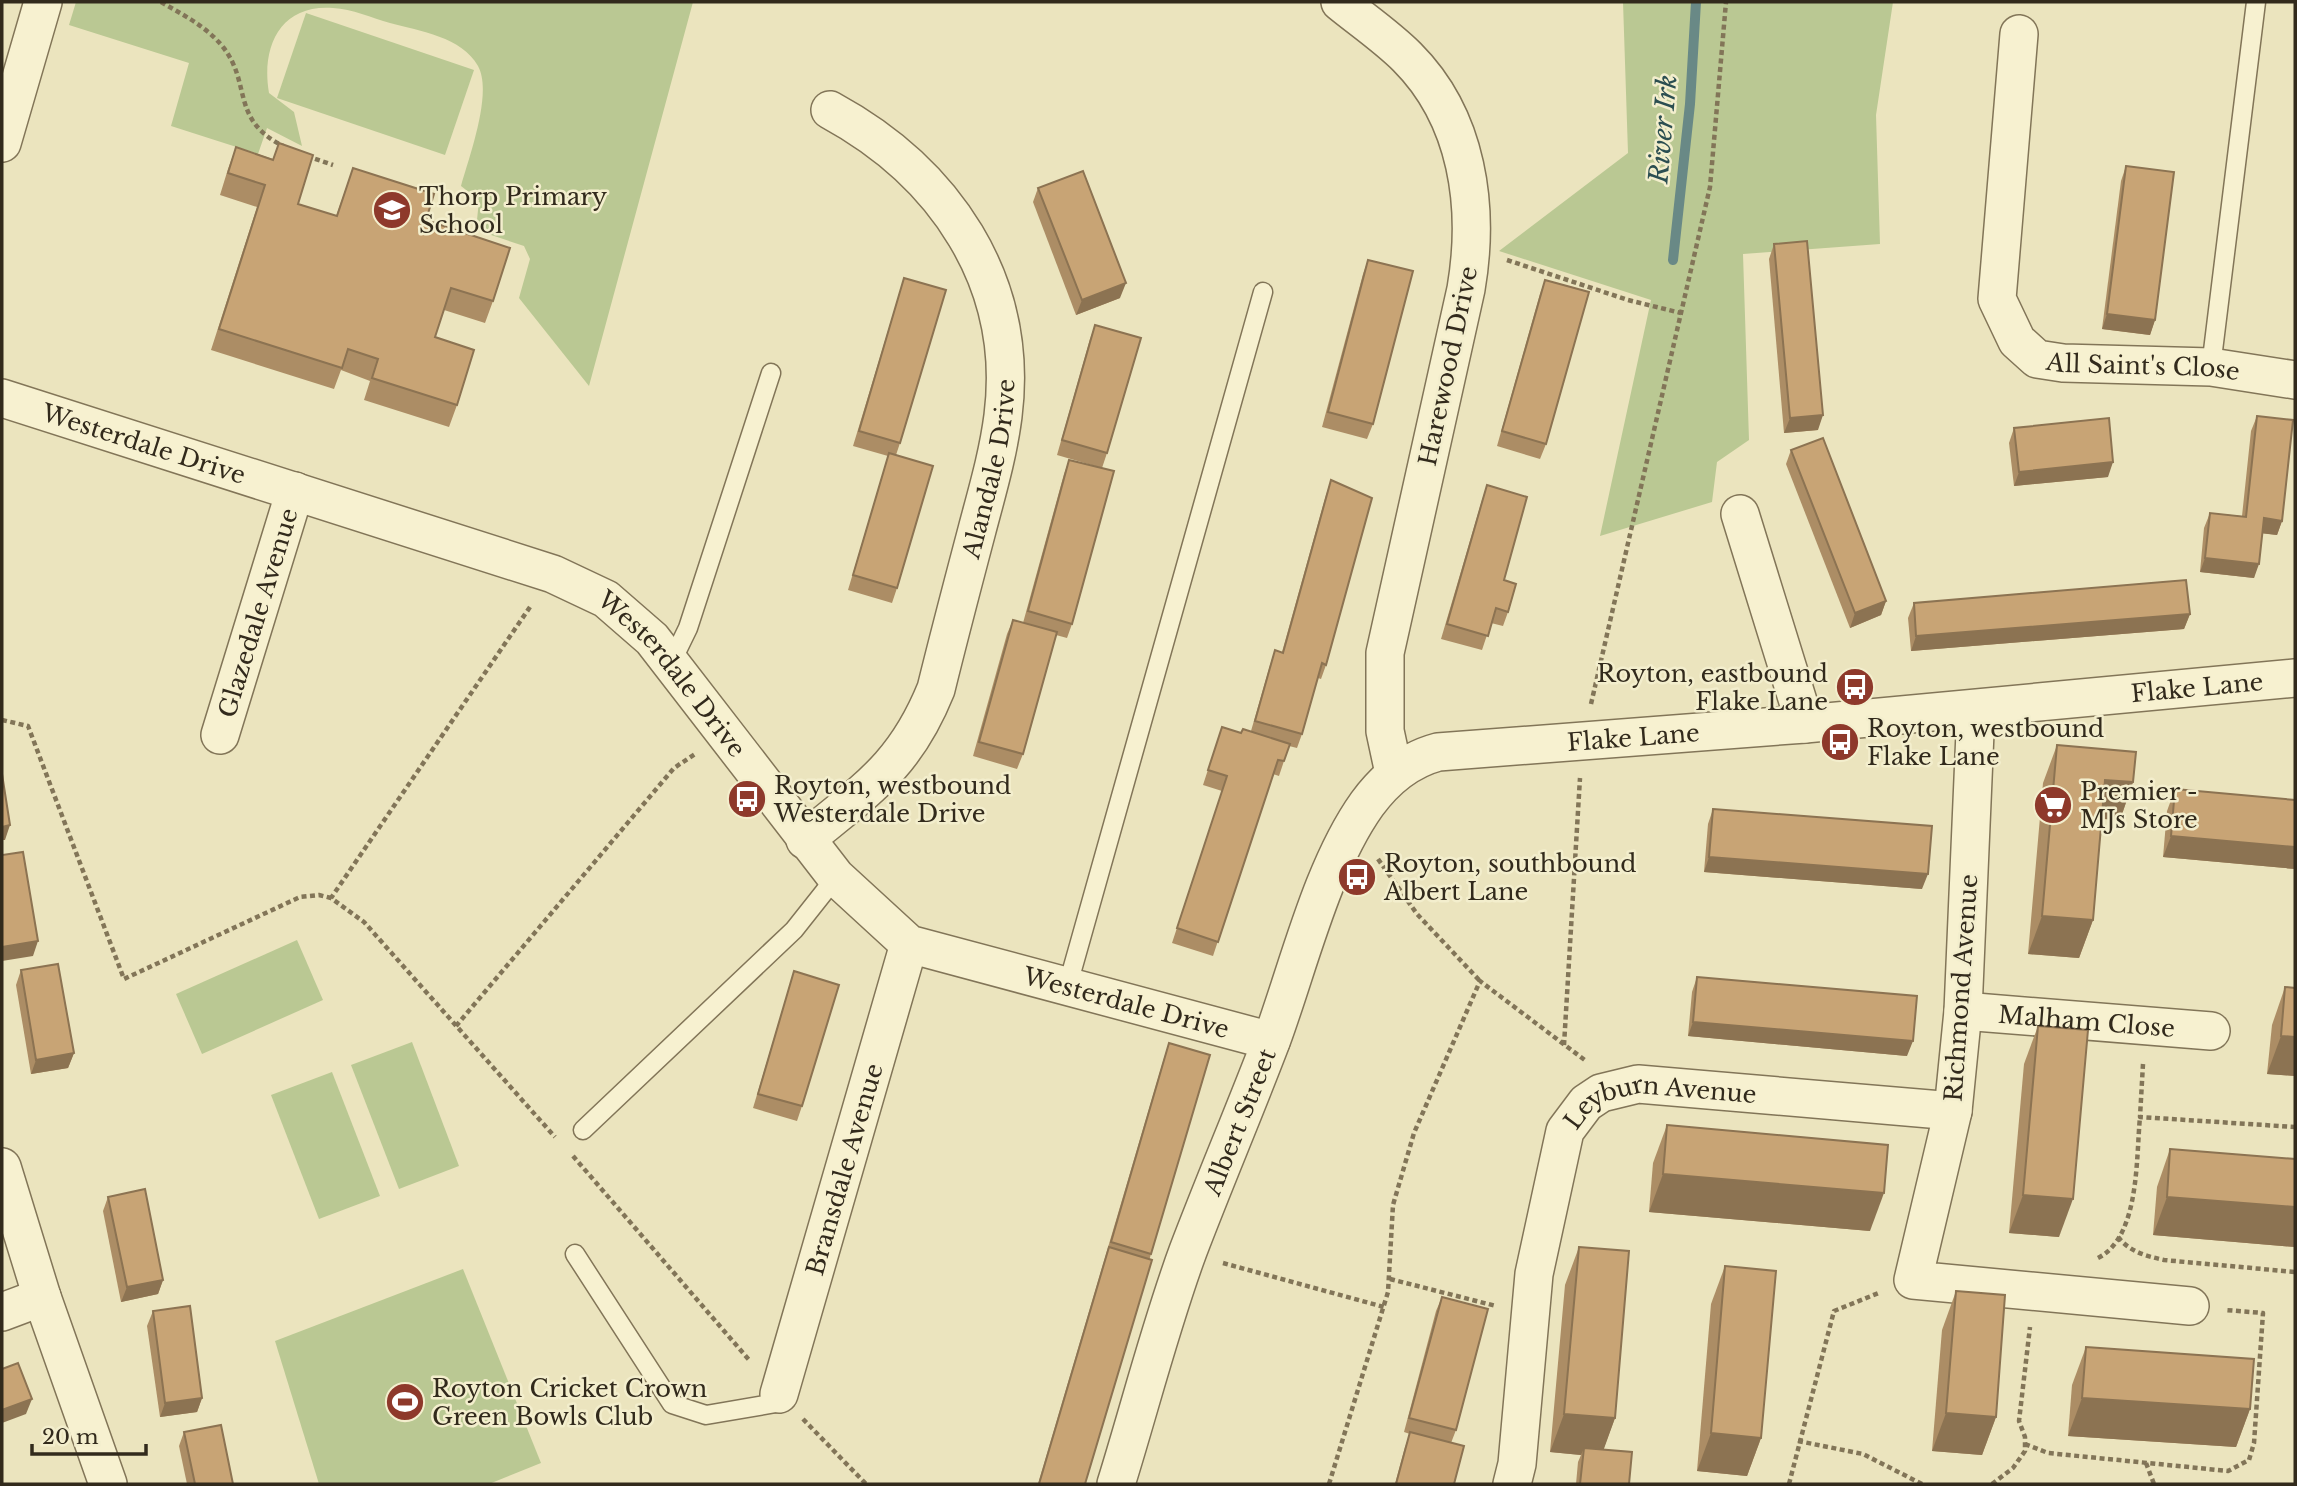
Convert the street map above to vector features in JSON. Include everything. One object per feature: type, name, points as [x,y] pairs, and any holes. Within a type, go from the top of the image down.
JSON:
[{"type":"street","points":[[2,143],[43,2]]},
{"type":"street","name":"Harewood Drive","points":[[1339,2],[1407,57],[1444,109],[1466,169],[1472,198],[1472,250],[1385,653],[1385,731],[1394,774]]},
{"type":"street","name":"All Saint's Close","points":[[2019,34],[1997,299],[2004,319],[2017,341],[2038,359],[2063,363],[2211,367],[2295,380]]},
{"type":"street","name":"Alandale Drive","points":[[806,840],[889,771],[924,718],[938,679],[996,456],[1003,414],[1005,372],[1000,330],[990,289],[974,250],[945,204],[899,154],[866,129],[830,110]]},
{"type":"street","name":"Westerdale Drive","points":[[2,398],[553,573],[606,599],[652,639],[836,877],[909,944],[1271,1041]]},
{"type":"street","name":"Glazedale Avenue","points":[[220,735],[295,491]]},
{"type":"street","points":[[1740,514],[1805,724]]},
{"type":"street","name":"Flake Lane","points":[[1394,774],[1416,758],[1438,752],[1805,724],[2295,678]]},
{"type":"street","name":"Richmond Avenue","points":[[1913,1280],[1953,1111],[1963,1011],[1976,709]]},
{"type":"street","name":"Albert Street","points":[[1116,1484],[1188,1254],[1348,835],[1368,802],[1394,774]]},
{"type":"street","name":"Bransdale Avenue","points":[[779,1394],[909,944]]},
{"type":"street","name":"Malham Close","points":[[1963,1011],[2211,1031]]},
{"type":"street","name":"Leyburn Avenue","points":[[1512,1484],[1517,1464],[1534,1274],[1565,1131],[1586,1103],[1601,1093],[1638,1083],[1953,1111]]},
{"type":"street","points":[[2,1167],[42,1297],[108,1484]]},
{"type":"street","points":[[1913,1280],[2190,1306]]},
{"type":"street","points":[[2,1312],[42,1297]]},
{"type":"lane","points":[[2211,367],[2256,2]]},
{"type":"lane","points":[[1067,988],[1263,292]]},
{"type":"lane","points":[[671,663],[688,628],[771,373]]},
{"type":"lane","points":[[583,1130],[794,930],[836,877]]},
{"type":"lane","points":[[575,1254],[672,1405],[706,1415],[775,1403],[779,1394]]},
{"type":"path","points":[[161,2],[202,26],[223,48],[236,71],[249,119],[268,139],[288,148]]},
{"type":"path","points":[[1564,1045],[1583,741],[1710,187],[1726,2]]},
{"type":"path","points":[[298,153],[333,165]]},
{"type":"path","points":[[1472,250],[1628,300],[1681,313]]},
{"type":"path","points":[[331,898],[553,573]]},
{"type":"path","points":[[2,720],[28,726],[124,979],[300,897],[319,895],[331,898],[363,922],[779,1394],[866,1484]]},
{"type":"path","points":[[456,1026],[674,768],[725,734]]},
{"type":"path","points":[[1348,835],[1371,846],[1417,914],[1480,981],[1587,1062],[1601,1093]]},
{"type":"path","points":[[1329,1484],[1384,1307],[1390,1279],[1394,1205],[1414,1133],[1480,981]]},
{"type":"path","points":[[1992,1484],[2013,1468],[2025,1451],[2019,1421],[2046,1292],[2072,1271],[2103,1255],[2118,1237],[2132,1209],[2146,1026]]},
{"type":"path","points":[[2140,1117],[2295,1126]]},
{"type":"path","points":[[2118,1237],[2135,1251],[2164,1260],[2295,1272]]},
{"type":"path","points":[[1188,1254],[1384,1307]]},
{"type":"path","points":[[1390,1279],[1530,1315]]},
{"type":"path","points":[[1789,1484],[1798,1441],[1834,1311],[1913,1280]]},
{"type":"path","points":[[2025,1444],[2048,1453],[2228,1471],[2249,1460],[2263,1313],[2190,1306]]},
{"type":"path","points":[[1798,1441],[1863,1454],[1923,1484]]},
{"type":"path","points":[[2146,1463],[2154,1484]]},
{"type":"green space","points":[[76,2],[693,2],[589,386],[519,298],[530,259],[524,246],[476,230],[479,200],[461,186],[478,125],[483,92],[482,78],[478,66],[462,48],[427,32],[347,10],[315,9],[300,13],[287,21],[278,32],[268,60],[267,76],[269,93],[294,112],[302,146],[267,128],[258,154],[171,126],[189,63],[69,25]]},
{"type":"green space","points":[[1623,2],[1893,2],[1876,115],[1880,244],[1743,254],[1749,440],[1717,462],[1712,502],[1600,536],[1651,300],[1499,251],[1628,153]]},
{"type":"green space","points":[[306,13],[474,70],[445,155],[277,98]]},
{"type":"green space","points":[[297,940],[323,1000],[202,1054],[176,994]]},
{"type":"green space","points":[[412,1042],[459,1166],[399,1189],[351,1065]]},
{"type":"green space","points":[[332,1072],[380,1196],[319,1219],[271,1095]]},
{"type":"green space","name":"Royton Cricket Crown Green Bowls Club","points":[[463,1269],[541,1463],[489,1484],[319,1484],[275,1341]]},
{"type":"building","points":[[279,143],[313,155],[298,204],[337,216],[353,168],[434,194],[426,220],[510,248],[493,301],[451,288],[435,337],[474,350],[457,405],[372,378],[378,359],[348,349],[342,368],[219,329],[265,185],[228,173],[236,147],[273,160]]},
{"type":"building","points":[[2126,166],[2174,172],[2155,320],[2107,314]]},
{"type":"building","points":[[1083,171],[1126,283],[1082,300],[1038,188]]},
{"type":"building","points":[[1807,241],[1823,415],[1790,418],[1774,244]]},
{"type":"building","points":[[1368,260],[1413,271],[1373,424],[1328,412]]},
{"type":"building","points":[[904,278],[946,290],[900,443],[859,431]]},
{"type":"building","points":[[1545,280],[1589,292],[1546,444],[1502,431]]},
{"type":"building","points":[[1095,325],[1141,338],[1107,453],[1062,440]]},
{"type":"building","points":[[2257,416],[2293,420],[2282,521],[2264,518],[2259,564],[2205,558],[2210,513],[2246,517]]},
{"type":"building","points":[[2109,418],[2113,462],[2019,472],[2014,428]]},
{"type":"building","points":[[1823,438],[1886,601],[1855,613],[1791,450]]},
{"type":"building","points":[[889,453],[933,466],[897,588],[853,575]]},
{"type":"building","points":[[1069,460],[1114,471],[1072,624],[1028,611]]},
{"type":"building","points":[[1331,480],[1372,498],[1326,665],[1322,663],[1302,734],[1255,721],[1275,650],[1283,653]]},
{"type":"building","points":[[1487,485],[1527,497],[1504,580],[1516,584],[1508,612],[1496,608],[1488,636],[1447,624]]},
{"type":"building","points":[[2186,580],[2190,614],[1916,636],[1914,603]]},
{"type":"building","points":[[1013,620],[1057,632],[1023,754],[979,742]]},
{"type":"building","points":[[1222,727],[1241,733],[1243,729],[1290,744],[1284,761],[1278,760],[1218,942],[1177,928],[1227,776],[1208,770]]},
{"type":"building","points":[[2057,745],[2136,752],[2133,782],[2105,780],[2093,920],[2042,916]]},
{"type":"building","points":[[2,774],[10,825],[2,827]]},
{"type":"building","points":[[2175,789],[2295,800],[2295,847],[2171,836]]},
{"type":"building","points":[[1713,809],[1932,826],[1928,874],[1709,857]]},
{"type":"building","points":[[23,852],[38,941],[2,947],[2,855]]},
{"type":"building","points":[[58,964],[74,1053],[36,1060],[21,970]]},
{"type":"building","points":[[794,971],[839,985],[802,1106],[758,1094]]},
{"type":"building","points":[[1697,977],[1917,996],[1913,1041],[1693,1022]]},
{"type":"building","points":[[2285,987],[2295,988],[2295,1037],[2281,1036]]},
{"type":"building","points":[[2038,1026],[2088,1030],[2073,1199],[2023,1195]]},
{"type":"building","points":[[1169,1043],[1210,1055],[1151,1254],[1111,1242]]},
{"type":"building","points":[[1667,1125],[1888,1145],[1884,1193],[1663,1174]]},
{"type":"building","points":[[2170,1149],[2295,1159],[2295,1207],[2167,1197]]},
{"type":"building","points":[[145,1189],[163,1280],[127,1287],[108,1197]]},
{"type":"building","points":[[1109,1247],[1152,1260],[1085,1484],[1039,1484]]},
{"type":"building","points":[[1579,1247],[1629,1251],[1615,1418],[1564,1414]]},
{"type":"building","points":[[1725,1266],[1776,1271],[1761,1438],[1711,1433]]},
{"type":"building","points":[[1956,1291],[2005,1295],[1996,1417],[1946,1413]]},
{"type":"building","points":[[1442,1297],[1488,1309],[1456,1430],[1409,1418]]},
{"type":"building","points":[[190,1306],[202,1398],[165,1403],[153,1311]]},
{"type":"building","points":[[2086,1347],[2254,1359],[2250,1409],[2082,1398]]},
{"type":"building","points":[[18,1363],[32,1399],[2,1410],[2,1369]]},
{"type":"building","points":[[221,1425],[233,1484],[195,1484],[184,1432]]},
{"type":"building","points":[[1410,1432],[1464,1446],[1454,1484],[1396,1484]]},
{"type":"building","points":[[1584,1448],[1632,1452],[1629,1484],[1580,1484]]},
{"type":"waterway","name":"River Irk","points":[[1673,260],[1690,104],[1696,2]]},
{"type":"place","name":"Thorp Primary School","points":[[392,210]]},
{"type":"place","name":"Royton, eastbound Flake Lane","points":[[1855,687]]},
{"type":"place","name":"Royton, westbound Flake Lane","points":[[1840,742]]},
{"type":"place","name":"Royton, westbound Westerdale Drive","points":[[747,799]]},
{"type":"place","name":"Premier - MJs Store","points":[[2053,805]]},
{"type":"place","name":"Royton, southbound Albert Lane","points":[[1357,877]]},
{"type":"place","name":"Royton Cricket Crown Green Bowls Club","points":[[405,1402]]}]
